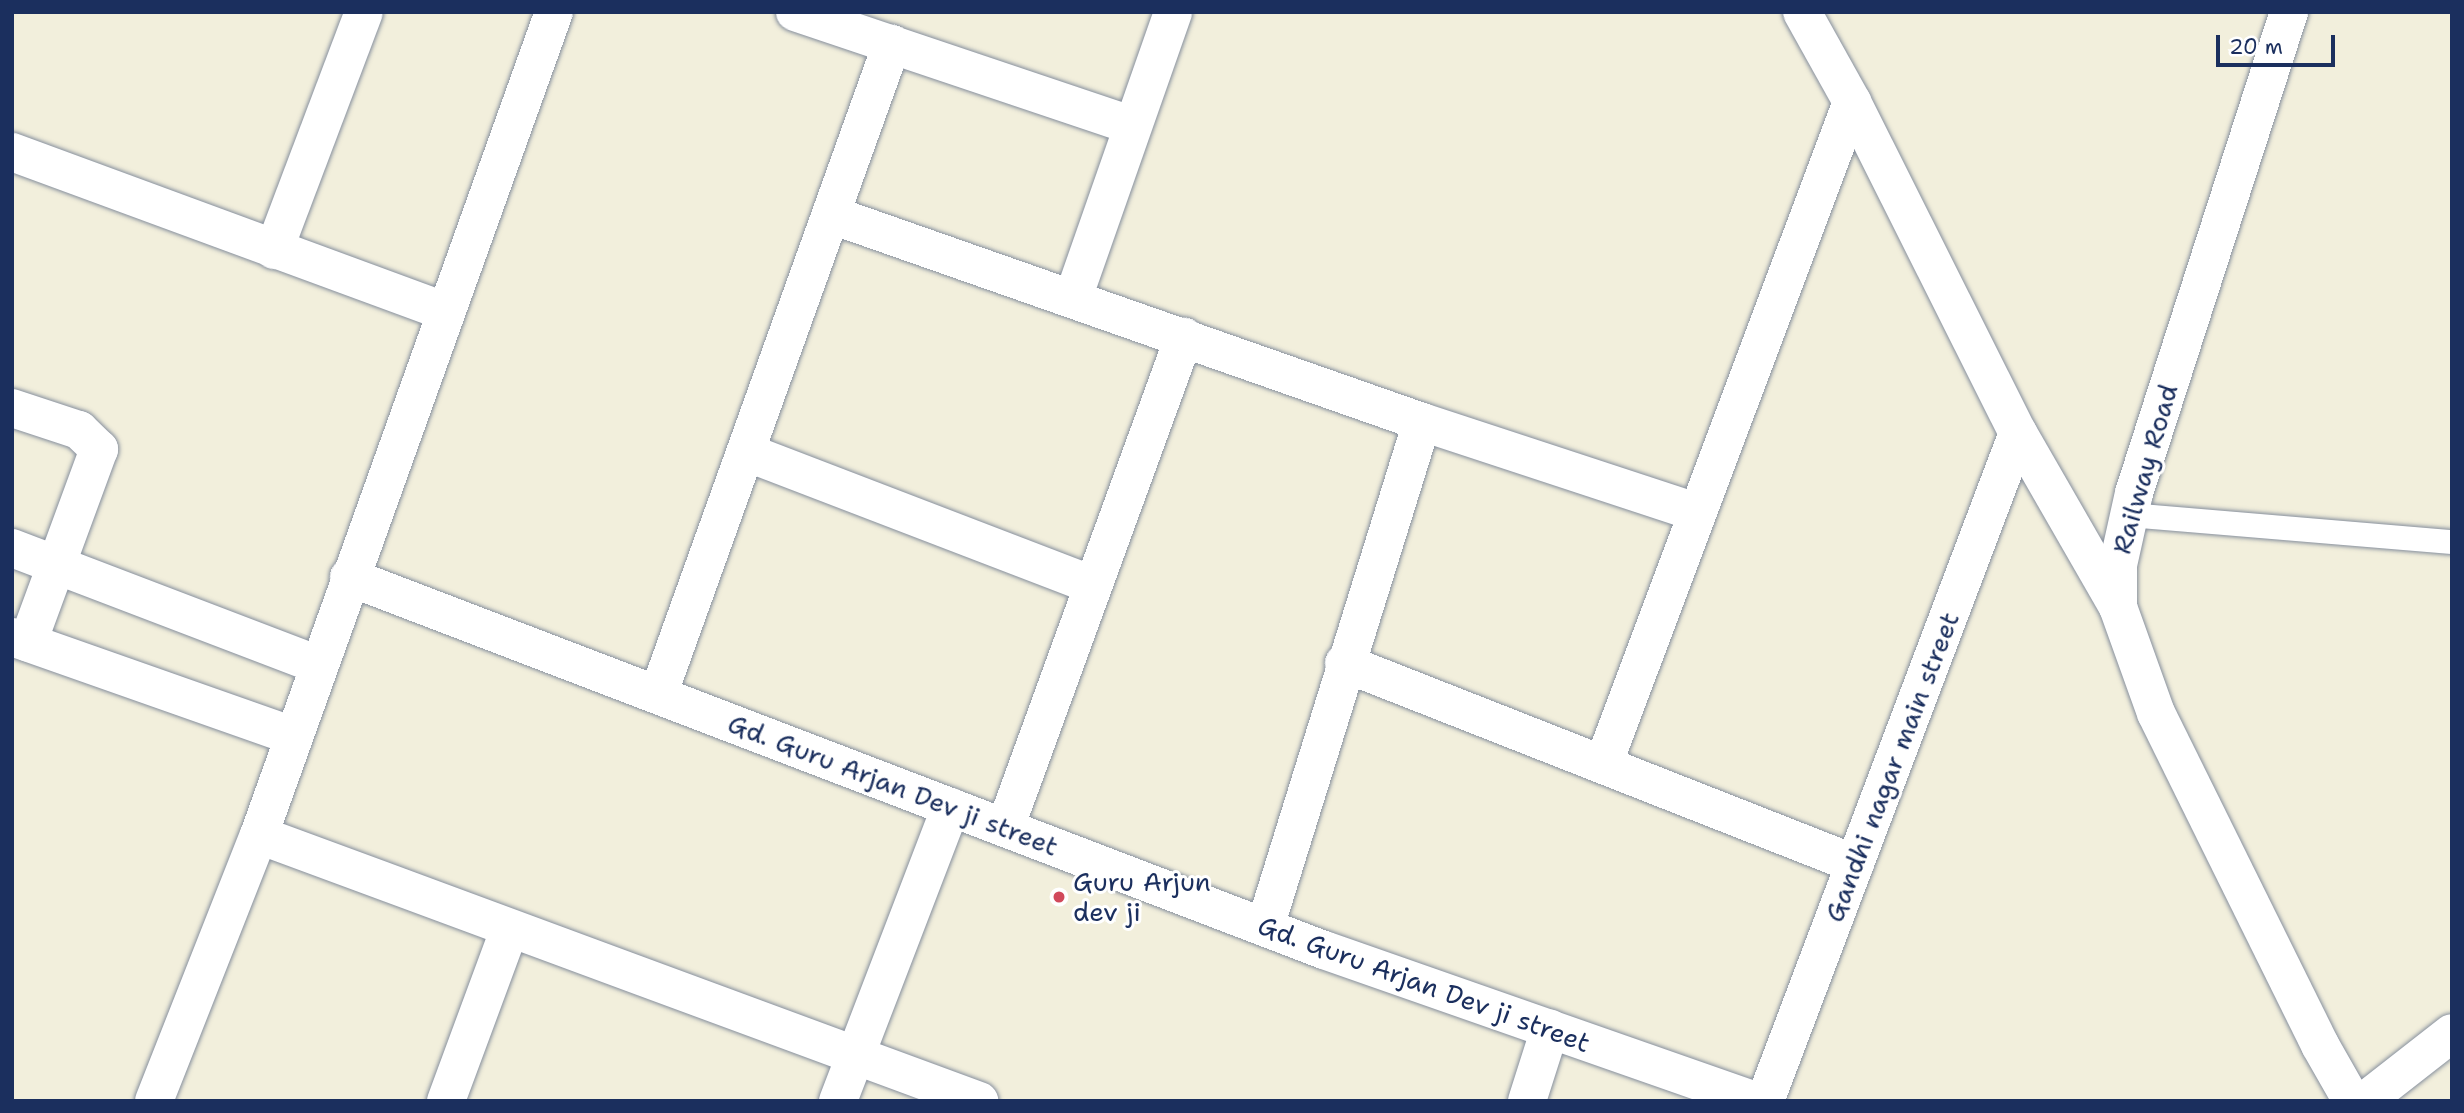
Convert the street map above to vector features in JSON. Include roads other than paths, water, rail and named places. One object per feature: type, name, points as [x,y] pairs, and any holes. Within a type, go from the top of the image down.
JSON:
[{"type":"street","points":[[274,250],[364,12]]},
{"type":"street","points":[[154,1101],[259,835],[443,311],[554,12]]},
{"type":"street","points":[[794,12],[1130,125]]},
{"type":"street","points":[[1073,298],[1130,125],[1173,12]]},
{"type":"street","points":[[1802,12],[1852,102],[2018,433],[2118,607]]},
{"type":"street","name":"Railway Road","points":[[2289,12],[2129,515],[2118,565],[2118,607],[2156,713],[2352,1101]]},
{"type":"street","points":[[658,695],[892,44]]},
{"type":"street","points":[[1603,765],[1852,102]]},
{"type":"street","points":[[12,152],[443,311]]},
{"type":"street","points":[[832,215],[1422,422],[1696,512]]},
{"type":"street","points":[[1005,828],[1184,337]]},
{"type":"street","points":[[12,408],[79,430],[99,449],[58,565],[20,640],[293,736]]},
{"type":"street","points":[[1265,927],[1344,663],[1422,422]]},
{"type":"street","name":"Gandhi nagar main street","points":[[1765,1101],[2018,433]]},
{"type":"street","points":[[746,452],[1092,585]]},
{"type":"street","points":[[12,548],[318,666]]},
{"type":"street","name":"Gd. Guru Arjan Dev ji street","points":[[349,577],[1265,927],[1755,1101]]},
{"type":"street","points":[[1344,663],[1855,864]]},
{"type":"street","points":[[838,1101],[951,807]]},
{"type":"street","points":[[259,835],[979,1101]]},
{"type":"street","points":[[446,1101],[510,928]]},
{"type":"street","points":[[1527,1101],[1550,1029]]},
{"type":"street","points":[[2365,1101],[2452,1032]]},
{"type":"lane","points":[[2129,515],[2452,542]]},
{"type":"place","name":"Guru Arjun dev ji","points":[[1059,897]]}]
